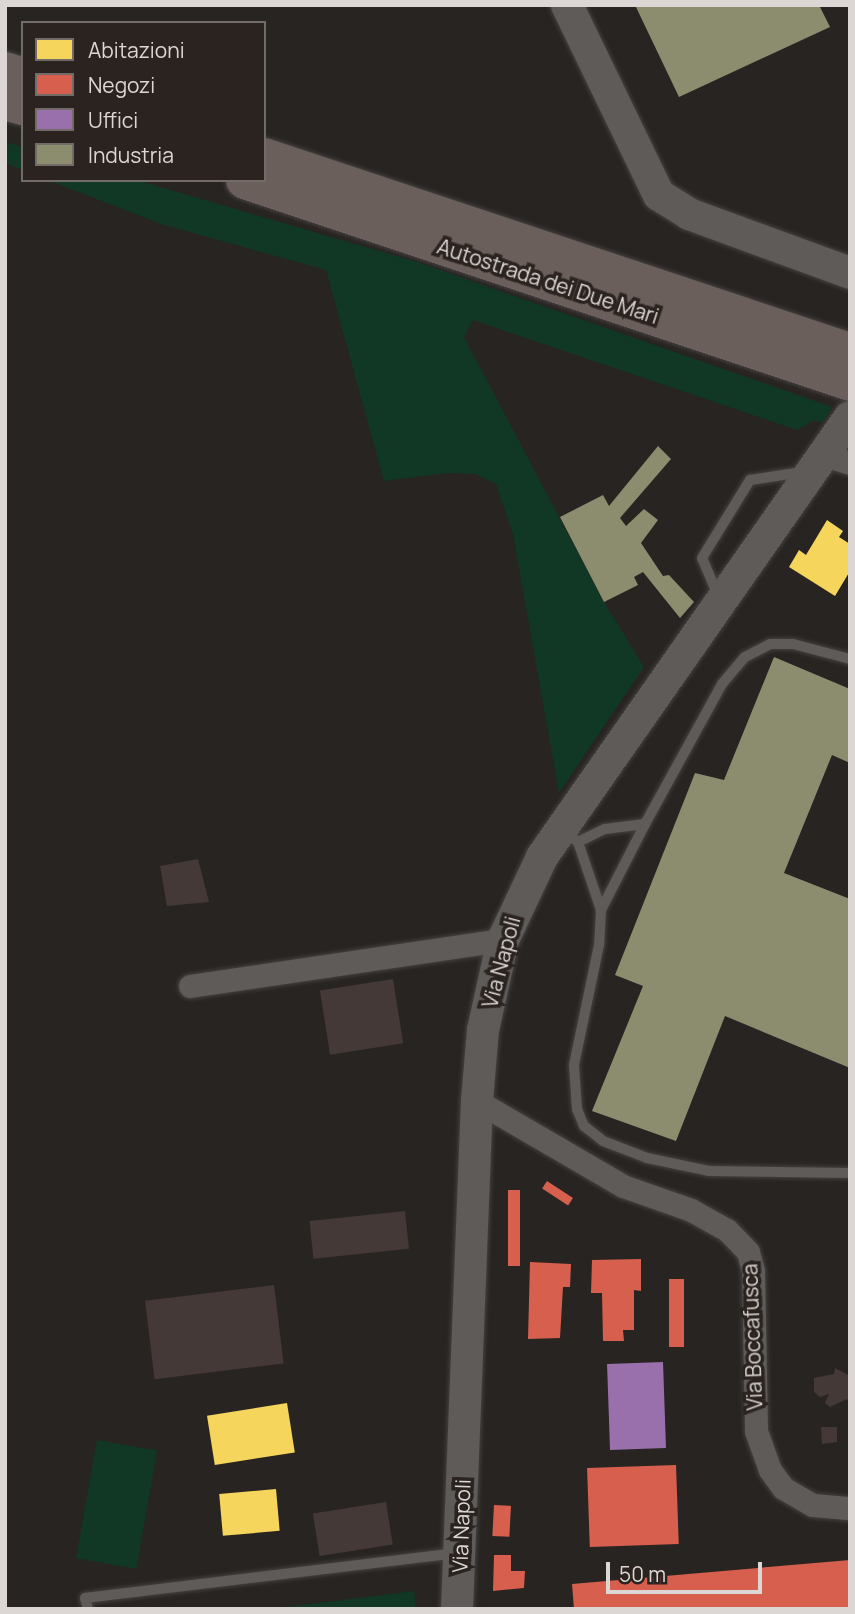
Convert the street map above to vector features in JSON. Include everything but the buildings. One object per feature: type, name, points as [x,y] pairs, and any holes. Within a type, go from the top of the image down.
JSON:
[{"type":"highway","name":"Autostrada dei Due Mari","points":[[266,158],[850,352]]},
{"type":"highway","name":"Autostrada dei Due Mari","points":[[251,182],[850,382]]},
{"type":"main road","points":[[568,5],[659,195],[689,214],[850,272]]},
{"type":"main road","name":"Via Napoli","points":[[457,1609],[477,1101],[483,1030],[503,940],[521,895],[569,836],[719,599],[829,463],[850,417]]},
{"type":"street","points":[[190,986],[503,940]]},
{"type":"street","name":"Via Boccafusca","points":[[477,1101],[623,1186],[691,1210],[727,1230],[748,1252],[753,1271],[756,1431],[770,1471],[783,1488],[813,1505],[850,1508]]},
{"type":"lane","points":[[719,599],[702,558],[750,480],[829,463]]},
{"type":"lane","points":[[850,659],[793,644],[770,644],[745,657],[722,684],[601,910],[599,945],[574,1065],[577,1109],[584,1126],[603,1141],[647,1158],[709,1171],[850,1173]]},
{"type":"lane","points":[[601,910],[569,836],[645,824]]},
{"type":"lane","points":[[88,1609],[85,1598],[460,1553]]},
{"type":"green space","points":[[5,142],[21,146],[21,169],[5,163]]},
{"type":"green space","points":[[53,182],[143,182],[417,262],[832,407],[823,422],[812,421],[797,430],[473,320],[464,337],[604,602],[644,667],[559,793],[513,534],[496,484],[475,474],[447,473],[384,481],[326,270],[161,224]]},
{"type":"green space","points":[[97,1440],[157,1451],[136,1569],[76,1558]]},
{"type":"green space","points":[[414,1591],[416,1609],[287,1609],[287,1607]]}]
